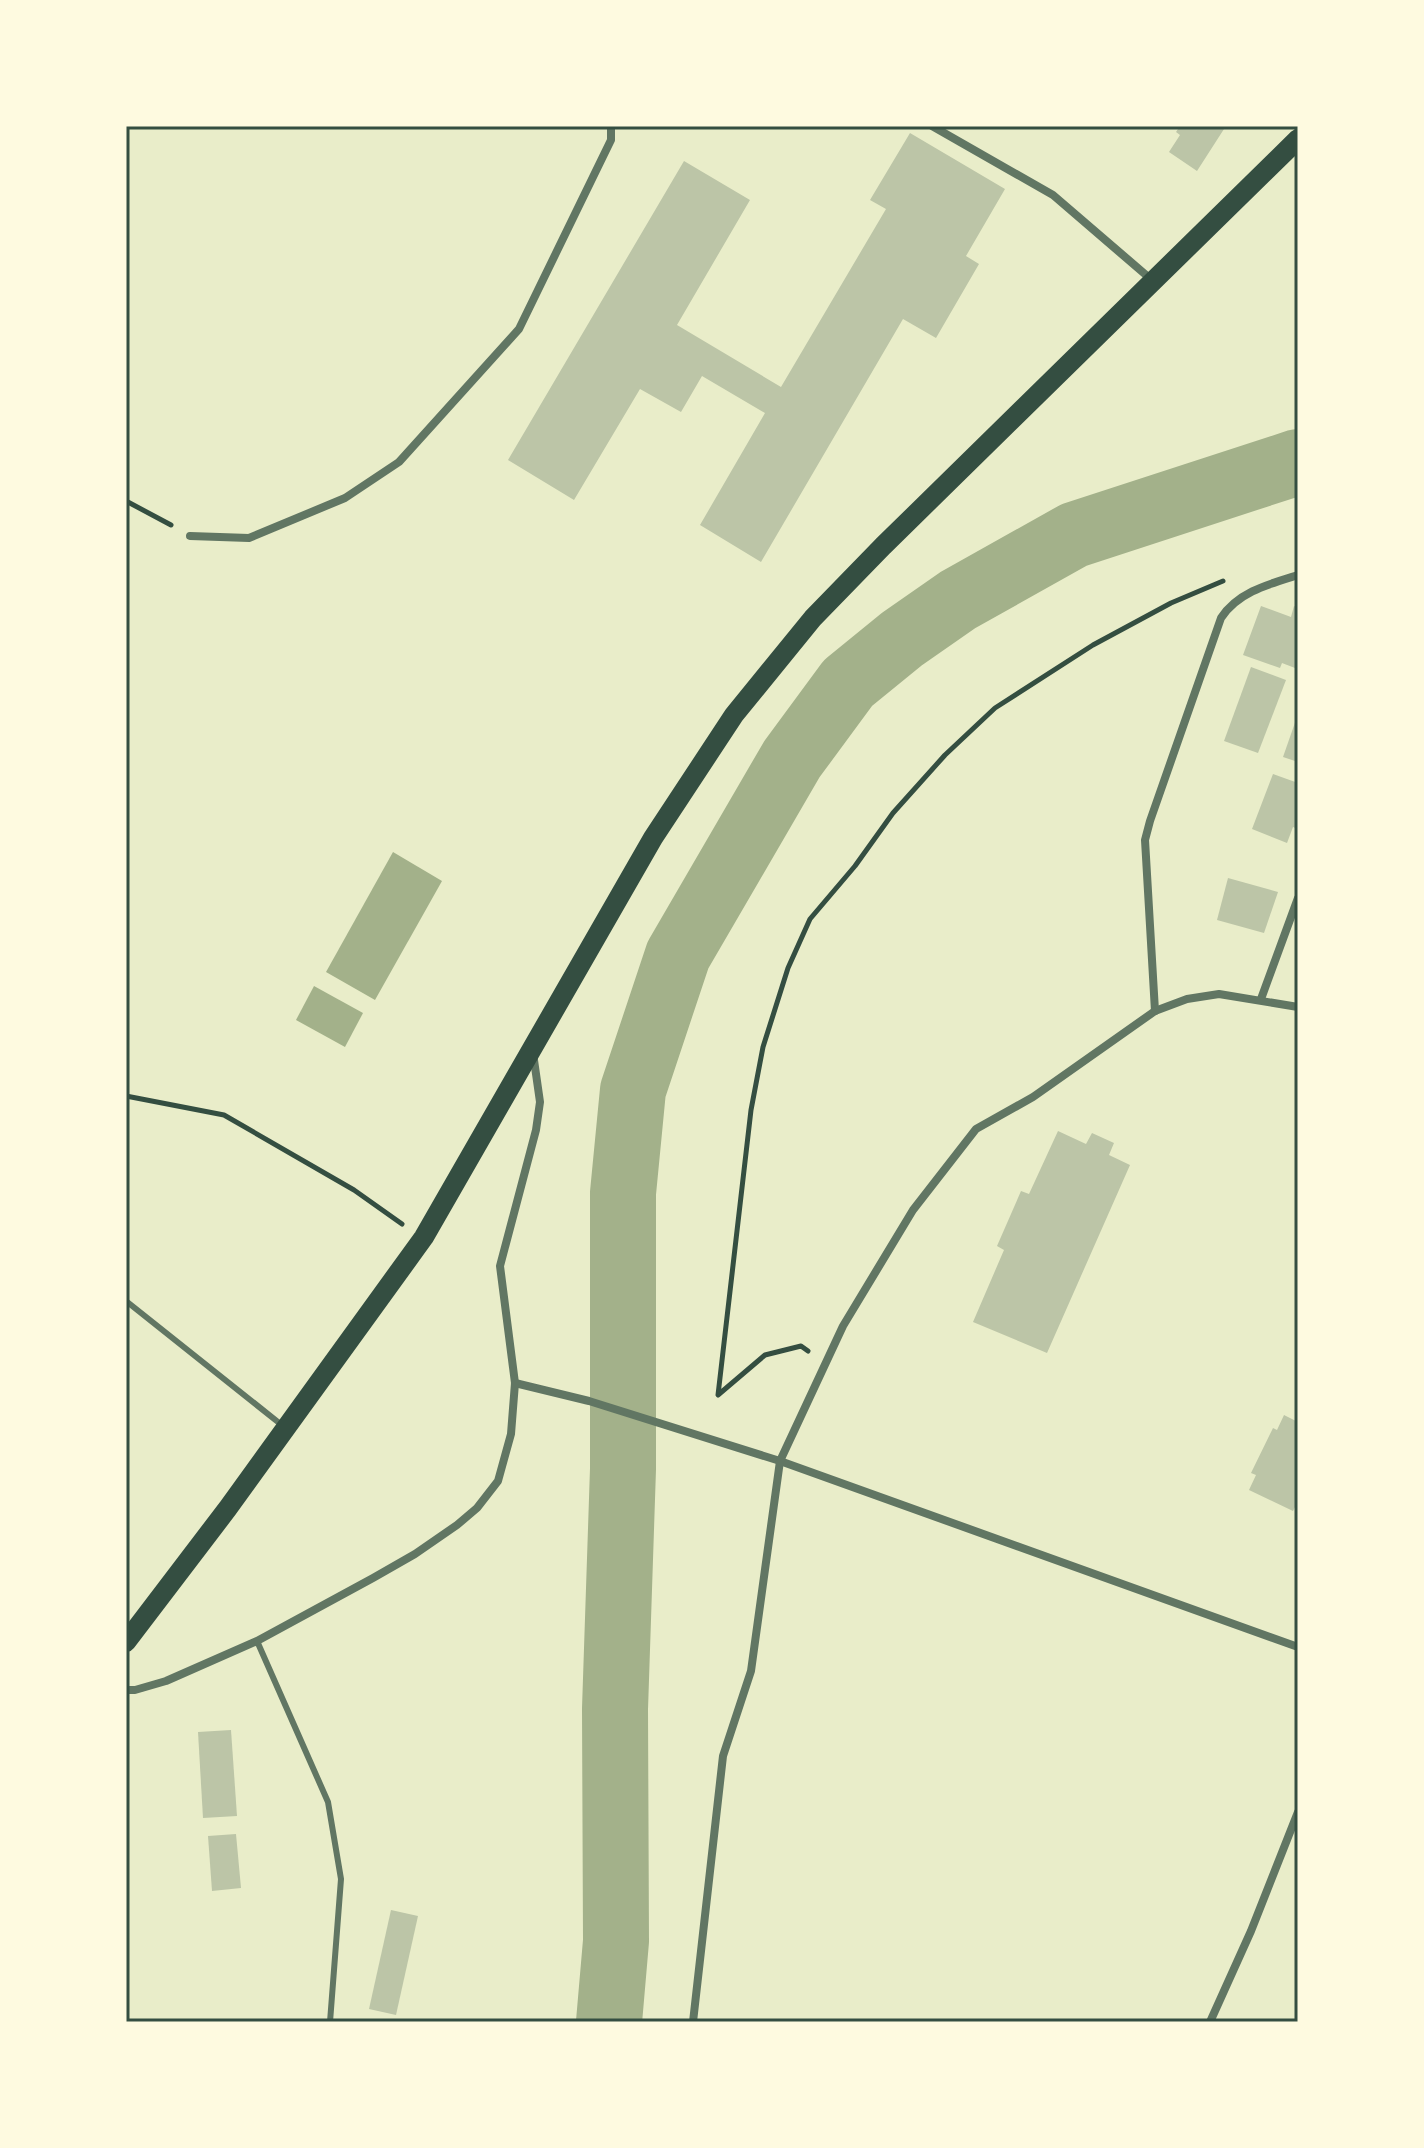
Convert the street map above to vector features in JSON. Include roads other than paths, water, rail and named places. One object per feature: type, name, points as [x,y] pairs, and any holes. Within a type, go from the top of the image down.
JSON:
[{"type":"main road","points":[[126,1642],[424,1237],[653,838],[734,715],[772,666],[813,618],[883,546],[1298,139]]},
{"type":"street","points":[[190,536],[249,538],[345,498],[399,462],[519,329],[611,140],[611,126]]},
{"type":"street","points":[[932,126],[1053,195],[1154,281]]},
{"type":"street","points":[[1155,1011],[1145,840],[1150,821],[1221,618],[1228,607],[1245,595],[1298,575]]},
{"type":"street","points":[[1261,999],[1298,898]]},
{"type":"street","points":[[693,2022],[723,1756],[751,1671],[780,1461],[843,1326],[913,1210],[976,1129],[1033,1097],[1155,1011],[1187,999],[1219,994],[1298,1007]]},
{"type":"street","points":[[126,1690],[166,1681],[257,1641],[415,1554],[477,1508],[498,1481],[511,1434],[515,1383],[500,1266],[536,1130],[540,1102],[532,1049]]},
{"type":"street","points":[[515,1383],[589,1401],[780,1461],[1298,1647]]},
{"type":"street","points":[[1210,2022],[1226,1991],[1298,1812]]},
{"type":"lane","points":[[126,1301],[286,1428]]},
{"type":"lane","points":[[257,1641],[328,1802],[341,1879],[330,2022]]},
{"type":"waterway","points":[[609,2022],[616,1941],[615,1709],[623,1469],[623,1193],[633,1090],[678,955],[792,759],[848,683],[902,639],[958,600],[1074,535],[1298,462]]}]
